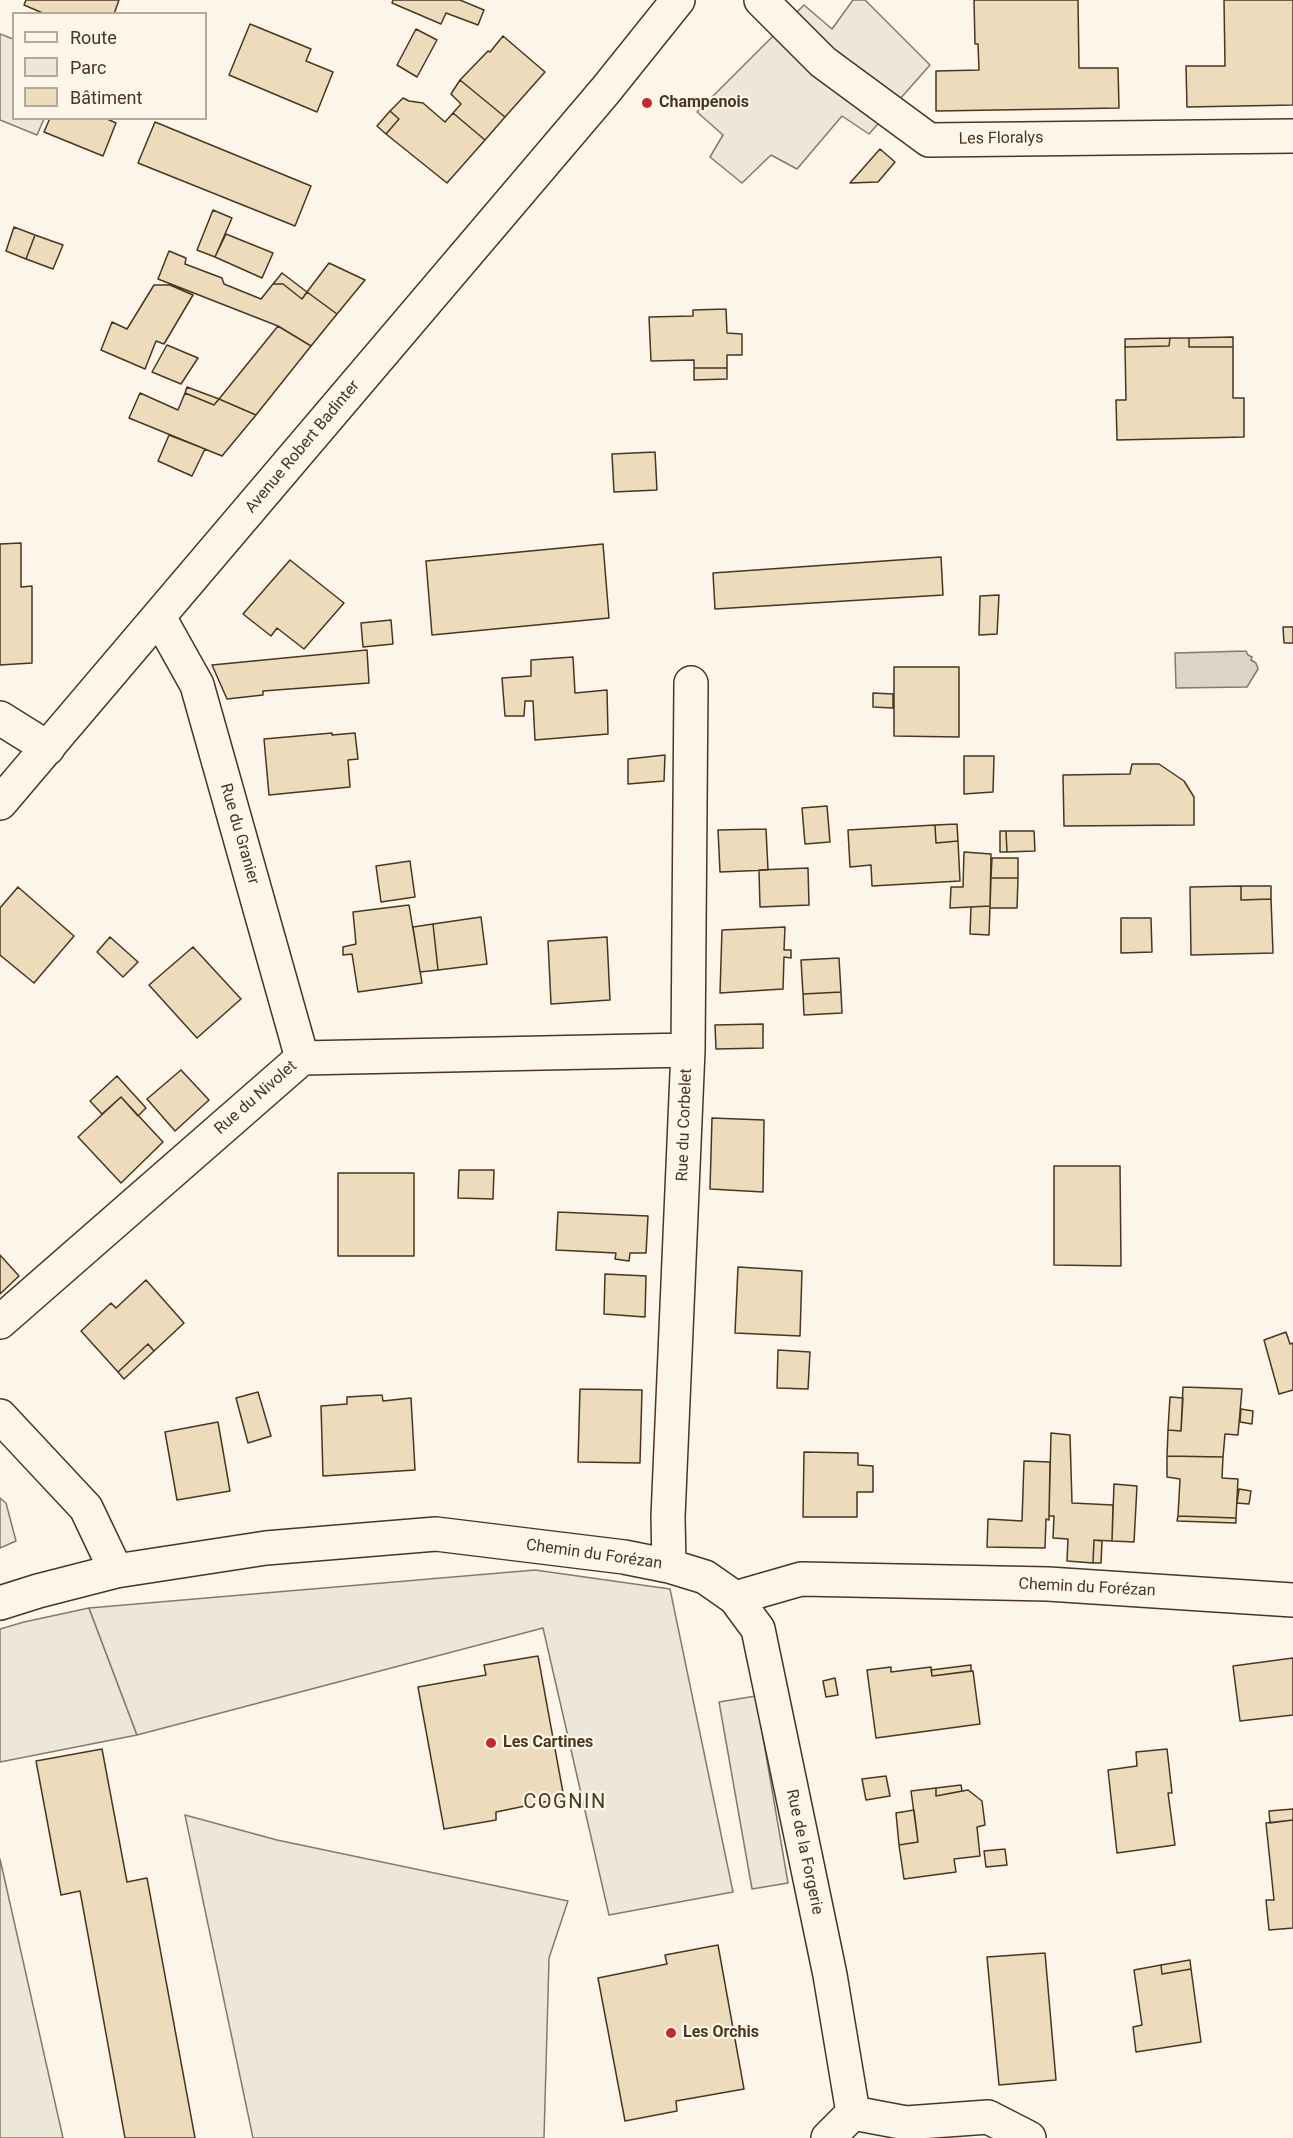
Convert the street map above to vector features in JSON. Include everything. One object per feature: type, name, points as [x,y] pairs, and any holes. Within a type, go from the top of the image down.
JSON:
[{"type":"street","name":"Avenue Robert Badinter","points":[[0,803],[606,91],[678,0]]},
{"type":"street","name":"Les Floralys","points":[[761,0],[823,62],[929,140],[1293,136]]},
{"type":"street","name":"Rue du Granier","points":[[159,617],[197,686],[302,1058]]},
{"type":"street","name":"Rue du Corbelet","points":[[669,1566],[668,1516],[688,1050],[691,683]]},
{"type":"street","points":[[0,718],[48,748]]},
{"type":"street","name":"Rue du Nivolet","points":[[0,1322],[302,1058],[688,1050]]},
{"type":"street","points":[[0,1416],[86,1508],[116,1571]]},
{"type":"street","name":"Chemin du Forézan","points":[[0,1604],[38,1591],[116,1571],[266,1548],[436,1534],[624,1557],[669,1566],[705,1578],[735,1598],[801,1579],[1047,1584],[1293,1600]]},
{"type":"street","name":"Rue de la Forgerie","points":[[735,1598],[758,1629],[830,1975],[853,2113]]},
{"type":"street","points":[[828,2138],[853,2113],[906,2123],[988,2117],[1029,2138]]},
{"type":"green space","points":[[0,1498],[6,1503],[16,1541],[0,1548]]},
{"type":"green space","points":[[89,1608],[137,1735],[0,1762],[0,1629]]},
{"type":"green space","points":[[185,1815],[277,1840],[568,1901],[549,1958],[544,2138],[253,2138]]},
{"type":"shaded area","points":[[853,0],[865,0],[930,65],[869,134],[842,116],[797,169],[771,155],[742,183],[710,157],[723,135],[697,112],[804,5],[832,29]]},
{"type":"shaded area","points":[[0,34],[12,39],[12,120],[44,120],[37,135],[0,120]]},
{"type":"shaded area","points":[[1246,651],[1258,669],[1247,687],[1176,688],[1175,653]]},
{"type":"shaded area","points":[[535,1570],[670,1589],[733,1892],[609,1915],[543,1628],[137,1735],[89,1608]]},
{"type":"shaded area","points":[[756,1696],[788,1883],[752,1889],[719,1702]]},
{"type":"shaded area","points":[[0,1859],[63,2138],[0,2138]]},
{"type":"building","points":[[26,0],[119,0],[115,12],[40,12],[24,5]]},
{"type":"building","points":[[393,0],[460,0],[484,10],[478,25],[446,13],[441,24],[392,3]]},
{"type":"building","points":[[974,0],[1078,0],[1079,68],[1118,68],[1119,108],[936,111],[936,71],[979,70],[978,44],[975,44]]},
{"type":"building","points":[[1224,0],[1293,0],[1293,105],[1187,107],[1186,66],[1225,66]]},
{"type":"building","points":[[250,24],[311,49],[306,61],[333,72],[317,112],[229,75]]},
{"type":"building","points":[[416,29],[437,40],[417,77],[397,65]]},
{"type":"building","points":[[503,36],[545,72],[505,117],[460,80],[488,51],[490,52]]},
{"type":"building","points":[[460,80],[505,117],[485,140],[453,113],[461,104],[451,94]]},
{"type":"building","points":[[403,98],[423,103],[445,122],[453,113],[485,140],[447,183],[386,134],[399,119],[390,111]]},
{"type":"building","points":[[390,111],[399,119],[386,134],[377,126]]},
{"type":"building","points":[[49,120],[109,120],[116,123],[103,156],[44,132]]},
{"type":"building","points":[[155,122],[311,186],[295,226],[138,163]]},
{"type":"building","points":[[880,149],[895,162],[878,182],[850,183]]},
{"type":"building","points":[[213,210],[232,218],[215,257],[197,250]]},
{"type":"building","points":[[14,227],[35,235],[26,259],[6,251]]},
{"type":"building","points":[[226,234],[273,253],[262,278],[215,257]]},
{"type":"building","points":[[35,235],[63,245],[53,269],[26,259]]},
{"type":"building","points":[[169,251],[186,258],[185,264],[222,278],[224,284],[261,299],[273,284],[283,284],[302,299],[307,292],[337,314],[311,346],[278,326],[158,279]]},
{"type":"building","points":[[329,263],[365,280],[337,314],[307,292]]},
{"type":"building","points":[[282,273],[307,292],[302,299],[283,284],[273,284]]},
{"type":"building","points":[[154,285],[170,285],[193,295],[164,344],[156,341],[145,369],[101,350],[112,322],[127,329]]},
{"type":"building","points":[[726,309],[727,333],[742,334],[742,355],[727,355],[727,368],[694,368],[694,360],[651,361],[649,317],[693,316],[693,310]]},
{"type":"building","points":[[278,326],[311,346],[256,415],[219,399]]},
{"type":"building","points":[[1233,337],[1233,347],[1189,347],[1189,338]]},
{"type":"building","points":[[1170,338],[1169,346],[1125,347],[1125,339]]},
{"type":"building","points":[[1170,338],[1189,338],[1189,347],[1233,347],[1233,398],[1244,398],[1244,437],[1117,440],[1116,400],[1126,400],[1125,347],[1169,346]]},
{"type":"building","points":[[167,345],[198,358],[181,384],[152,372]]},
{"type":"building","points":[[694,368],[727,368],[727,379],[694,380]]},
{"type":"building","points":[[187,387],[219,399],[214,405],[185,393]]},
{"type":"building","points":[[140,393],[178,410],[185,393],[214,405],[219,399],[256,415],[222,456],[129,418]]},
{"type":"building","points":[[169,435],[205,449],[192,476],[158,461]]},
{"type":"building","points":[[655,452],[657,490],[614,492],[612,454]]},
{"type":"building","points":[[21,543],[21,587],[32,586],[32,663],[0,665],[0,544]]},
{"type":"building","points":[[603,544],[609,618],[432,635],[426,561]]},
{"type":"building","points":[[941,557],[943,595],[715,609],[713,573]]},
{"type":"building","points":[[290,560],[344,603],[304,649],[277,628],[271,636],[243,614]]},
{"type":"building","points":[[999,595],[997,634],[979,635],[980,596]]},
{"type":"building","points":[[391,620],[393,644],[363,647],[361,623]]},
{"type":"building","points":[[1283,627],[1293,627],[1293,643],[1284,643]]},
{"type":"building","points":[[367,650],[369,683],[263,691],[263,695],[227,699],[212,665]]},
{"type":"building","points":[[573,657],[575,693],[607,690],[608,734],[535,740],[533,701],[525,701],[524,716],[505,716],[502,678],[531,676],[531,660]]},
{"type":"building","points":[[894,667],[959,667],[959,737],[894,736]]},
{"type":"building","points":[[873,693],[893,694],[893,708],[873,707]]},
{"type":"building","points":[[332,733],[332,735],[355,733],[358,759],[348,760],[350,787],[269,795],[264,739]]},
{"type":"building","points":[[665,755],[664,781],[628,784],[628,759]]},
{"type":"building","points":[[964,756],[994,756],[993,792],[964,794]]},
{"type":"building","points":[[1132,764],[1159,764],[1184,781],[1194,797],[1194,825],[1064,826],[1063,775],[1130,774]]},
{"type":"building","points":[[827,806],[830,842],[805,844],[802,808]]},
{"type":"building","points":[[957,824],[958,841],[936,843],[935,825]]},
{"type":"building","points":[[935,825],[936,843],[958,841],[960,881],[872,886],[871,865],[850,867],[848,830]]},
{"type":"building","points":[[766,829],[768,870],[720,872],[718,830]]},
{"type":"building","points":[[1000,831],[1006,831],[1007,852],[1000,852]]},
{"type":"building","points":[[1006,831],[1034,831],[1035,851],[1007,852]]},
{"type":"building","points":[[964,852],[991,854],[990,906],[950,908],[951,887],[963,887]]},
{"type":"building","points":[[992,858],[1018,858],[1018,878],[991,878]]},
{"type":"building","points":[[410,861],[415,897],[381,902],[376,866]]},
{"type":"building","points":[[808,868],[809,905],[760,907],[759,870]]},
{"type":"building","points":[[991,878],[1018,878],[1017,908],[990,908]]},
{"type":"building","points":[[1241,886],[1271,886],[1271,899],[1241,900]]},
{"type":"building","points":[[1241,886],[1241,900],[1271,899],[1273,953],[1191,955],[1190,887]]},
{"type":"building","points":[[18,887],[74,936],[34,983],[0,955],[0,908]]},
{"type":"building","points":[[409,905],[422,983],[358,992],[352,954],[343,955],[343,947],[356,944],[353,912]]},
{"type":"building","points":[[990,906],[989,935],[970,934],[971,907]]},
{"type":"building","points":[[481,917],[487,964],[438,970],[433,924]]},
{"type":"building","points":[[1121,918],[1151,918],[1152,952],[1121,953]]},
{"type":"building","points":[[433,924],[438,970],[420,972],[413,927]]},
{"type":"building","points":[[785,927],[784,950],[791,950],[791,958],[784,957],[783,989],[720,993],[722,930]]},
{"type":"building","points":[[110,937],[138,962],[123,977],[97,952]]},
{"type":"building","points":[[607,937],[610,1000],[551,1004],[548,941]]},
{"type":"building","points":[[193,947],[241,999],[197,1038],[149,985]]},
{"type":"building","points":[[839,958],[841,992],[803,994],[801,960]]},
{"type":"building","points":[[841,992],[842,1013],[804,1015],[803,994]]},
{"type":"building","points":[[763,1024],[763,1048],[716,1049],[715,1025]]},
{"type":"building","points":[[181,1070],[209,1100],[175,1131],[147,1099]]},
{"type":"building","points":[[117,1076],[146,1108],[138,1116],[121,1097],[102,1114],[90,1101]]},
{"type":"building","points":[[121,1097],[163,1142],[121,1183],[78,1137]]},
{"type":"building","points":[[712,1118],[764,1120],[763,1192],[710,1189]]},
{"type":"building","points":[[1054,1166],[1120,1166],[1121,1266],[1054,1265]]},
{"type":"building","points":[[459,1170],[494,1170],[493,1199],[458,1198]]},
{"type":"building","points":[[338,1173],[414,1173],[414,1256],[338,1256]]},
{"type":"building","points":[[558,1212],[648,1216],[646,1253],[630,1253],[629,1261],[615,1259],[616,1253],[556,1250]]},
{"type":"building","points":[[0,1255],[19,1276],[0,1294]]},
{"type":"building","points":[[738,1267],[802,1271],[800,1336],[735,1333]]},
{"type":"building","points":[[605,1274],[646,1276],[645,1317],[604,1314]]},
{"type":"building","points":[[146,1280],[184,1323],[154,1351],[148,1344],[118,1372],[81,1331],[111,1303],[116,1308]]},
{"type":"building","points":[[1286,1332],[1290,1344],[1293,1343],[1293,1390],[1279,1394],[1264,1340]]},
{"type":"building","points":[[148,1344],[154,1351],[124,1379],[118,1372]]},
{"type":"building","points":[[778,1350],[810,1352],[808,1389],[777,1388]]},
{"type":"building","points":[[1183,1387],[1242,1389],[1238,1435],[1225,1434],[1223,1457],[1167,1456],[1168,1430],[1181,1431]]},
{"type":"building","points":[[580,1389],[642,1390],[640,1463],[578,1462]]},
{"type":"building","points":[[258,1392],[271,1436],[248,1443],[236,1398]]},
{"type":"building","points":[[382,1395],[383,1401],[411,1398],[415,1470],[323,1476],[321,1406],[347,1404],[347,1397]]},
{"type":"building","points":[[1170,1397],[1183,1398],[1181,1431],[1168,1430]]},
{"type":"building","points":[[1241,1409],[1253,1411],[1252,1424],[1240,1422]]},
{"type":"building","points":[[218,1422],[230,1491],[177,1500],[165,1432]]},
{"type":"building","points":[[1051,1433],[1070,1435],[1072,1503],[1113,1505],[1112,1541],[1094,1540],[1093,1563],[1067,1561],[1068,1539],[1053,1538],[1054,1516],[1049,1516]]},
{"type":"building","points":[[804,1452],[858,1453],[858,1465],[873,1466],[873,1492],[857,1492],[857,1517],[803,1517]]},
{"type":"building","points":[[1167,1456],[1223,1457],[1222,1478],[1238,1479],[1236,1518],[1178,1516],[1180,1479],[1167,1477]]},
{"type":"building","points":[[1024,1461],[1050,1462],[1049,1520],[1046,1519],[1045,1548],[987,1547],[988,1519],[1022,1521]]},
{"type":"building","points":[[1114,1484],[1137,1486],[1134,1542],[1112,1541]]},
{"type":"building","points":[[1239,1489],[1251,1491],[1249,1504],[1237,1503]]},
{"type":"building","points":[[1178,1516],[1236,1518],[1236,1523],[1177,1521]]},
{"type":"building","points":[[1094,1540],[1102,1541],[1101,1563],[1093,1563]]},
{"type":"building","name":"Les Cartines","points":[[538,1656],[564,1798],[496,1812],[496,1820],[444,1829],[418,1687],[486,1675],[484,1665]]},
{"type":"building","points":[[1293,1658],[1293,1715],[1240,1721],[1233,1666]]},
{"type":"building","points":[[971,1665],[971,1671],[932,1676],[931,1670]]},
{"type":"building","points":[[891,1667],[891,1672],[931,1667],[932,1676],[973,1671],[980,1724],[876,1738],[867,1670]]},
{"type":"building","points":[[835,1678],[838,1695],[826,1697],[823,1681]]},
{"type":"building","points":[[102,1749],[127,1882],[147,1878],[195,2138],[125,2138],[80,1891],[61,1895],[36,1761]]},
{"type":"building","points":[[1167,1749],[1172,1793],[1168,1793],[1175,1845],[1117,1853],[1108,1770],[1137,1766],[1136,1752]]},
{"type":"building","points":[[886,1776],[890,1796],[866,1800],[862,1779]]},
{"type":"building","points":[[961,1785],[962,1791],[936,1796],[936,1788]]},
{"type":"building","points":[[936,1788],[936,1796],[968,1790],[982,1801],[985,1825],[977,1827],[980,1856],[954,1859],[956,1872],[904,1879],[899,1845],[918,1842],[911,1791]]},
{"type":"building","points":[[1293,1809],[1293,1820],[1270,1823],[1269,1811]]},
{"type":"building","points":[[914,1810],[918,1842],[899,1845],[896,1813]]},
{"type":"building","points":[[1293,1820],[1293,1928],[1269,1930],[1266,1900],[1274,1900],[1266,1823]]},
{"type":"building","points":[[1005,1849],[1007,1865],[986,1867],[984,1851]]},
{"type":"building","name":"Les Orchis","points":[[718,1945],[744,2089],[676,2101],[677,2111],[625,2121],[598,1978],[667,1964],[665,1955]]},
{"type":"building","points":[[1045,1953],[1056,2080],[999,2085],[987,1957]]},
{"type":"building","points":[[1190,1960],[1191,1969],[1162,1974],[1161,1965]]},
{"type":"building","points":[[1161,1965],[1162,1974],[1191,1969],[1201,2042],[1136,2052],[1133,2027],[1142,2025],[1134,1970]]},
{"type":"place","name":"Champenois","points":[[647,103]]},
{"type":"place","name":"Les Cartines","points":[[491,1743]]},
{"type":"place","name":"Les Orchis","points":[[671,2033]]},
{"type":"district","name":"COGNIN","points":[[565,1803]]}]
